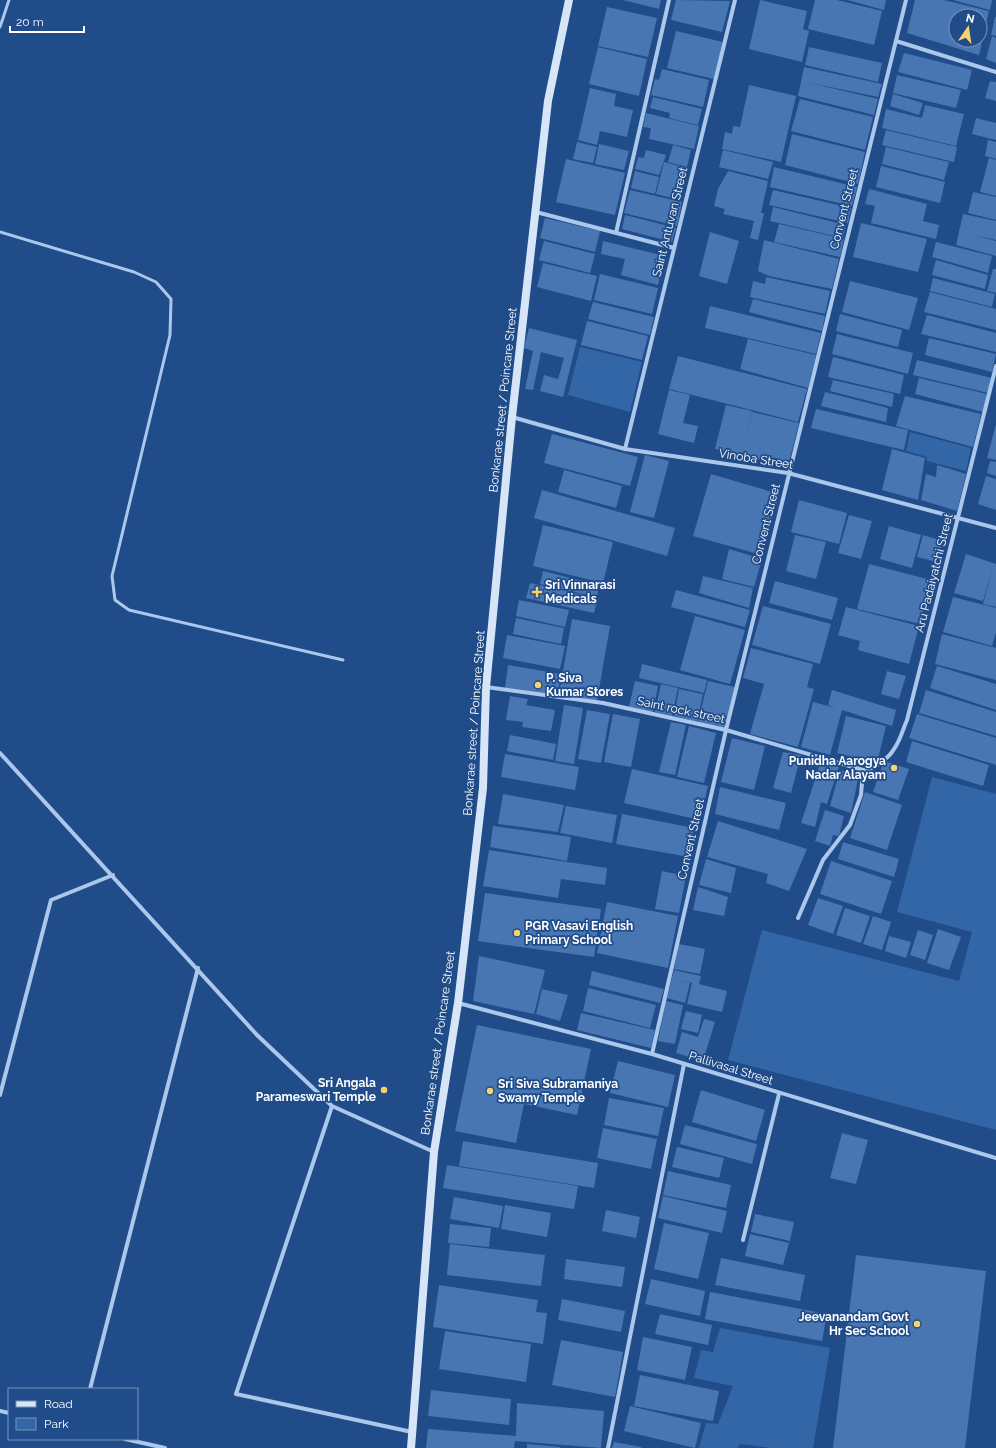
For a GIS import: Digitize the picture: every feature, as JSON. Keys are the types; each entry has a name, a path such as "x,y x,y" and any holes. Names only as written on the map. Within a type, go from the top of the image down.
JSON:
{"street":[{"name":"Bonkarae street / Poincare Street","path":"411,1448 434,1152 458,1003 483,788 486,687 512,417 548,101 569,0"},
{"path":"616,233 669,0"},
{"name":"Saint Antuvan Street","path":"625,449 735,0"},
{"name":"Convent Street","path":"652,1054 726,730 788,473 906,0"},
{"path":"896,42 996,72"},
{"path":"535,212 674,248"},
{"name":"Aru Padaiyatchi Street","path":"865,770 883,760 894,749 907,720 996,366"},
{"name":"Vinoba Street","path":"512,417 625,449 788,473 996,528"},
{"name":"Saint rock street","path":"486,687 603,703 726,730 865,770"},
{"path":"0,753 198,968 257,1035 332,1106 434,1152"},
{"path":"798,918 822,860 850,825 861,795 865,770"},
{"path":"0,1095 51,900 113,875"},
{"path":"90,1388 198,968"},
{"name":"Pallivasal Street","path":"458,1003 652,1054 779,1094 996,1158"},
{"path":"608,1448 684,1064"},
{"path":"743,1240 779,1094"},
{"path":"332,1106 236,1394 412,1432"},
{"path":"129,1440 165,1448"}],"lane":[{"path":"0,27 8,0"},
{"path":"0,232 134,272 156,282 171,299 170,335 112,576 115,600 129,610 343,660"}],"green space":[{"path":"580,347 642,362 630,412 568,395"},
{"path":"910,432 971,448 966,471 927,461 927,457 906,451"},
{"path":"932,777 996,794 996,1130 728,1060 762,930 959,981 972,932 897,912"},
{"path":"720,1328 830,1348 813,1448 772,1448 739,1444 738,1448 699,1448 706,1423 718,1424 733,1386 694,1378 701,1350 713,1352"}],"building":[{"path":"623,0 661,0 659,9"},
{"path":"676,0 730,1 722,32 671,20"},
{"path":"760,0 807,11 803,29 809,31 802,62 749,49"},
{"path":"815,0 837,0 882,11 874,45 808,29"},
{"path":"847,0 886,0 884,10"},
{"path":"915,0 944,0 977,8 948,8 948,46 907,33"},
{"path":"953,0 992,0 990,10 988,8 983,8"},
{"path":"607,7 657,18 648,57 598,46"},
{"path":"996,17 996,36 991,35"},
{"path":"676,31 723,42 714,79 667,68"},
{"path":"992,36 996,38 996,63 986,59"},
{"path":"598,47 647,59 639,96 589,84"},
{"path":"809,47 882,63 878,82 805,65"},
{"path":"956,48 981,48 979,55"},
{"path":"904,53 972,70 967,90 898,72"},
{"path":"804,67 882,84 878,97 806,82 878,99 874,115 798,96"},
{"path":"662,69 709,80 703,107 651,95 655,79 659,80"},
{"path":"897,75 961,90 956,108 893,93"},
{"path":"990,81 996,82 996,101 985,98"},
{"path":"749,85 796,96 781,162 722,149 725,132 732,134 733,126 740,127"},
{"path":"590,88 616,94 614,106 633,110 627,137 600,131 597,145 578,140"},
{"path":"893,94 923,103 919,115 890,106"},
{"path":"653,97 702,109 698,125 669,118 670,113 650,108"},
{"path":"800,99 873,117 865,150 791,131"},
{"path":"925,105 964,114 956,146 882,128 886,109 922,118"},
{"path":"646,113 699,126 694,149 649,139 651,128 643,127"},
{"path":"976,118 996,123 996,140 972,134"},
{"path":"886,130 957,147 954,162 882,145"},
{"path":"792,134 865,152 858,184 785,165"},
{"path":"988,140 996,142 996,159 985,156"},
{"path":"577,142 597,147 593,163 573,159"},
{"path":"599,144 629,151 624,170 595,164"},
{"path":"673,145 691,150 687,167 668,162"},
{"path":"886,147 949,162 944,180 882,164"},
{"path":"646,150 666,155 659,175 635,169 638,157 644,158"},
{"path":"723,150 773,162 768,179 719,167"},
{"path":"989,158 996,160 996,196 980,192"},
{"path":"566,159 625,173 615,215 556,202"},
{"path":"664,162 688,168 680,200 656,194"},
{"path":"881,166 945,182 940,203 876,187"},
{"path":"774,167 857,187 852,206 770,187"},
{"path":"635,171 659,177 655,194 631,188"},
{"path":"728,171 768,181 761,213 764,213 758,240 750,238 754,221 723,214 725,209 714,206 718,189"},
{"path":"869,189 927,204 923,221 939,225 936,239 871,223 875,206 865,204"},
{"path":"630,190 682,202 677,226 624,213"},
{"path":"773,190 851,208 848,223 769,205"},
{"path":"973,192 996,197 996,220 968,213"},
{"path":"773,207 846,225 843,238 770,221"},
{"path":"963,214 996,221 996,240 973,235 996,241 996,256 956,245"},
{"path":"625,215 676,228 672,242 622,229"},
{"path":"545,218 600,231 595,252 540,238"},
{"path":"861,223 927,239 918,272 853,257"},
{"path":"779,224 844,239 840,257 774,242"},
{"path":"710,232 739,241 727,284 699,276"},
{"path":"764,240 839,259 832,289 769,276 758,271"},
{"path":"544,241 595,254 590,273 539,260"},
{"path":"603,241 665,256 658,285 621,275 625,259 601,254"},
{"path":"936,242 992,256 988,273 932,257"},
{"path":"936,260 988,275 985,289 932,275"},
{"path":"543,263 597,276 591,301 537,287"},
{"path":"993,269 996,269 996,293 987,291"},
{"path":"600,274 658,288 652,314 594,300"},
{"path":"766,277 830,291 825,314 750,297 753,281 765,284"},
{"path":"933,278 995,294 992,307 930,291"},
{"path":"850,281 918,298 909,330 842,312"},
{"path":"930,292 996,309 996,330 924,312"},
{"path":"753,299 825,316 822,331 749,312"},
{"path":"593,302 654,317 650,335 588,319"},
{"path":"710,306 821,333 816,354 705,328"},
{"path":"840,314 902,330 898,347 836,331"},
{"path":"927,315 996,333 996,352 921,334"},
{"path":"587,321 648,336 642,360 581,345"},
{"path":"529,328 577,340 563,397 540,391 544,375 558,379 564,358 541,352 533,390 525,389 533,351 524,348"},
{"path":"837,334 913,353 908,374 832,354"},
{"path":"929,338 996,354 992,372 925,355"},
{"path":"748,339 816,355 808,388 740,369"},
{"path":"678,356 807,389 798,422 669,389"},
{"path":"833,357 904,375 900,394 828,377"},
{"path":"917,360 992,378 988,393 913,375"},
{"path":"919,378 987,394 983,412 915,394"},
{"path":"833,380 894,394 892,407 830,391"},
{"path":"669,390 690,395 683,423 698,426 694,443 658,434"},
{"path":"825,392 888,408 886,422 821,406"},
{"path":"905,396 981,414 973,447 896,426"},
{"path":"726,405 752,411 745,438 752,412 799,423 788,466 715,449"},
{"path":"816,409 908,430 904,450 811,428"},
{"path":"996,424 996,460 987,458"},
{"path":"552,434 638,457 630,486 544,463"},
{"path":"892,449 925,458 918,500 882,490"},
{"path":"645,455 669,461 654,518 630,512"},
{"path":"990,461 996,462 996,476 987,473"},
{"path":"937,465 966,474 957,511 921,500 926,474 936,477"},
{"path":"564,470 622,486 616,508 558,492"},
{"path":"711,474 779,494 762,555 693,536"},
{"path":"986,476 996,479 996,510 978,504"},
{"path":"542,490 675,528 667,556 534,518"},
{"path":"799,500 847,513 839,544 791,532"},
{"path":"849,515 872,521 861,559 838,553"},
{"path":"543,525 613,542 603,583 533,566"},
{"path":"889,526 921,535 912,568 880,559"},
{"path":"795,535 826,542 816,579 786,571"},
{"path":"923,535 943,541 937,562 917,557"},
{"path":"729,549 762,559 754,587 722,579"},
{"path":"966,554 996,564 996,607 983,604 993,566 983,601 954,593"},
{"path":"869,564 931,580 920,624 857,609"},
{"path":"543,571 599,585 597,597 540,584"},
{"path":"703,576 753,588 749,608 699,593"},
{"path":"775,581 838,598 832,620 769,603"},
{"path":"530,583 598,598 594,613 526,598"},
{"path":"676,590 750,610 745,627 671,607"},
{"path":"953,597 996,608 996,632 992,646 943,632"},
{"path":"519,600 569,610 565,627 516,616"},
{"path":"763,606 831,624 820,664 752,645"},
{"path":"846,607 919,626 909,664 858,650 860,641 838,635"},
{"path":"695,616 745,630 730,684 680,670"},
{"path":"516,618 564,628 561,644 513,634"},
{"path":"572,619 610,626 597,701 559,694"},
{"path":"942,634 996,648 996,680 935,664"},
{"path":"507,635 565,646 560,669 503,658"},
{"path":"751,648 813,664 807,687 814,689 798,747 750,734 764,684 743,678"},
{"path":"642,664 707,680 704,693 639,678"},
{"path":"508,665 561,674 557,697 505,688"},
{"path":"937,666 996,684 996,710 930,688"},
{"path":"887,671 906,676 899,699 881,694"},
{"path":"635,681 658,686 653,712 629,707"},
{"path":"708,681 735,687 725,728 698,722"},
{"path":"661,684 678,688 672,716 655,712"},
{"path":"679,689 703,694 697,722 674,716"},
{"path":"832,690 896,710 892,726 842,710 830,755 801,747 813,702 836,708 828,705"},
{"path":"926,690 996,712 996,736 919,713"},
{"path":"510,696 528,699 526,705 555,710 551,731 522,727 523,722 506,720"},
{"path":"564,705 583,708 574,764 555,761"},
{"path":"587,710 610,714 601,763 578,759"},
{"path":"613,714 640,719 631,767 604,762"},
{"path":"917,714 996,738 996,765 909,738"},
{"path":"846,716 886,726 877,763 837,753"},
{"path":"671,722 686,725 675,775 659,772"},
{"path":"689,726 716,733 704,783 677,777"},
{"path":"510,735 556,744 553,760 507,751"},
{"path":"732,738 765,746 754,790 721,782"},
{"path":"912,741 989,765 983,786 906,762"},
{"path":"783,752 801,755 791,793 773,788"},
{"path":"505,754 579,767 575,790 501,777"},
{"path":"821,761 839,766 827,804 821,802 815,827 801,823"},
{"path":"884,761 909,769 898,800 873,792"},
{"path":"632,769 708,786 700,820 624,803"},
{"path":"840,770 859,775 851,813 830,806"},
{"path":"720,787 786,803 779,830 715,814"},
{"path":"865,792 902,805 887,850 850,838"},
{"path":"503,794 564,805 558,832 498,824"},
{"path":"566,806 617,815 612,843 560,833"},
{"path":"825,810 844,816 839,836 833,835 830,846 815,841"},
{"path":"622,814 694,828 689,857 616,844"},
{"path":"718,821 807,849 789,891 766,883 768,874 707,857"},
{"path":"493,826 571,837 567,861 490,847"},
{"path":"843,842 899,859 894,877 838,859"},
{"path":"489,850 607,868 605,885 561,879 558,898 483,886"},
{"path":"706,859 736,868 731,893 699,885"},
{"path":"831,861 892,881 881,914 820,894"},
{"path":"662,871 686,876 679,913 655,909"},
{"path":"698,887 728,897 724,916 693,910"},
{"path":"485,893 601,909 594,957 478,941"},
{"path":"818,898 843,906 833,934 808,925"},
{"path":"607,902 678,916 668,968 597,953"},
{"path":"845,908 870,916 861,943 836,935"},
{"path":"873,916 891,922 882,950 863,944"},
{"path":"938,929 961,937 949,970 927,963"},
{"path":"918,930 933,935 925,960 910,955"},
{"path":"889,936 911,942 906,958 885,951"},
{"path":"679,944 705,949 700,974 674,969"},
{"path":"479,956 545,970 534,1014 473,1001"},
{"path":"674,970 701,976 699,984 727,991 722,1012 687,1004 692,983 680,980 690,983 685,1003 667,998"},
{"path":"592,971 664,989 660,1003 589,985"},
{"path":"588,988 656,1005 650,1028 583,1011"},
{"path":"542,989 568,995 560,1021 536,1014"},
{"path":"666,1001 683,1005 675,1044 658,1041"},
{"path":"686,1011 702,1015 698,1033 681,1029"},
{"path":"581,1013 655,1030 651,1048 577,1030"},
{"path":"704,1019 715,1022 703,1061 676,1053 682,1032 698,1037"},
{"path":"477,1025 591,1049 577,1115 524,1104 516,1143 455,1131"},
{"path":"618,1061 675,1075 668,1107 610,1093"},
{"path":"701,1090 765,1110 756,1141 692,1122"},
{"path":"609,1098 664,1108 658,1136 604,1125"},
{"path":"685,1125 757,1144 752,1164 680,1144"},
{"path":"603,1128 657,1139 651,1169 597,1158"},
{"path":"842,1133 868,1140 856,1184 830,1178"},
{"path":"463,1141 598,1163 594,1188 459,1166"},
{"path":"677,1147 724,1158 719,1178 672,1167"},
{"path":"447,1165 578,1186 574,1209 443,1188"},
{"path":"668,1171 731,1185 726,1208 663,1195"},
{"path":"663,1196 727,1211 722,1233 658,1218"},
{"path":"454,1197 503,1206 499,1228 450,1219"},
{"path":"505,1205 551,1213 547,1237 501,1229"},
{"path":"606,1210 640,1217 636,1238 602,1231"},
{"path":"755,1214 794,1222 790,1241 751,1232"},
{"path":"664,1223 709,1233 698,1279 654,1269"},
{"path":"450,1224 491,1228 489,1247 448,1243"},
{"path":"750,1234 789,1243 783,1265 745,1256"},
{"path":"450,1244 545,1255 541,1286 447,1275"},
{"path":"856,1255 986,1271 965,1448 833,1448"},
{"path":"721,1258 805,1275 800,1301 715,1285"},
{"path":"566,1259 625,1267 622,1287 564,1279"},
{"path":"651,1279 705,1291 700,1316 645,1304"},
{"path":"439,1285 538,1300 536,1312 547,1313 543,1344 433,1327"},
{"path":"710,1292 827,1314 822,1341 705,1319"},
{"path":"562,1299 625,1311 621,1332 558,1320"},
{"path":"660,1314 712,1325 708,1345 655,1334"},
{"path":"445,1331 531,1344 526,1382 439,1369"},
{"path":"643,1337 692,1347 685,1380 637,1370"},
{"path":"561,1340 623,1352 615,1397 552,1385"},
{"path":"640,1375 719,1391 713,1421 634,1406"},
{"path":"431,1390 511,1399 509,1425 428,1416"},
{"path":"517,1403 604,1411 601,1448 515,1441 514,1448 426,1448 428,1429 516,1436"},
{"path":"630,1406 701,1423 695,1448 624,1431"},
{"path":"614,1442 641,1447 641,1448 612,1448"},
{"path":"527,1444 560,1447 560,1448 527,1448"}],"place":[{"name":"Sri Vinnarasi Medicals","path":"537,592"},
{"name":"P. Siva Kumar Stores","path":"538,685"},
{"name":"Punidha Aarogya Nadar Alayam","path":"894,768"},
{"name":"PGR Vasavi English Primary School","path":"517,933"},
{"name":"Sri Angala Parameswari Temple","path":"384,1090"},
{"name":"Sri Siva Subramaniya Swamy Temple","path":"490,1091"},
{"name":"Jeevanandam Govt Hr Sec School","path":"917,1324"}]}
